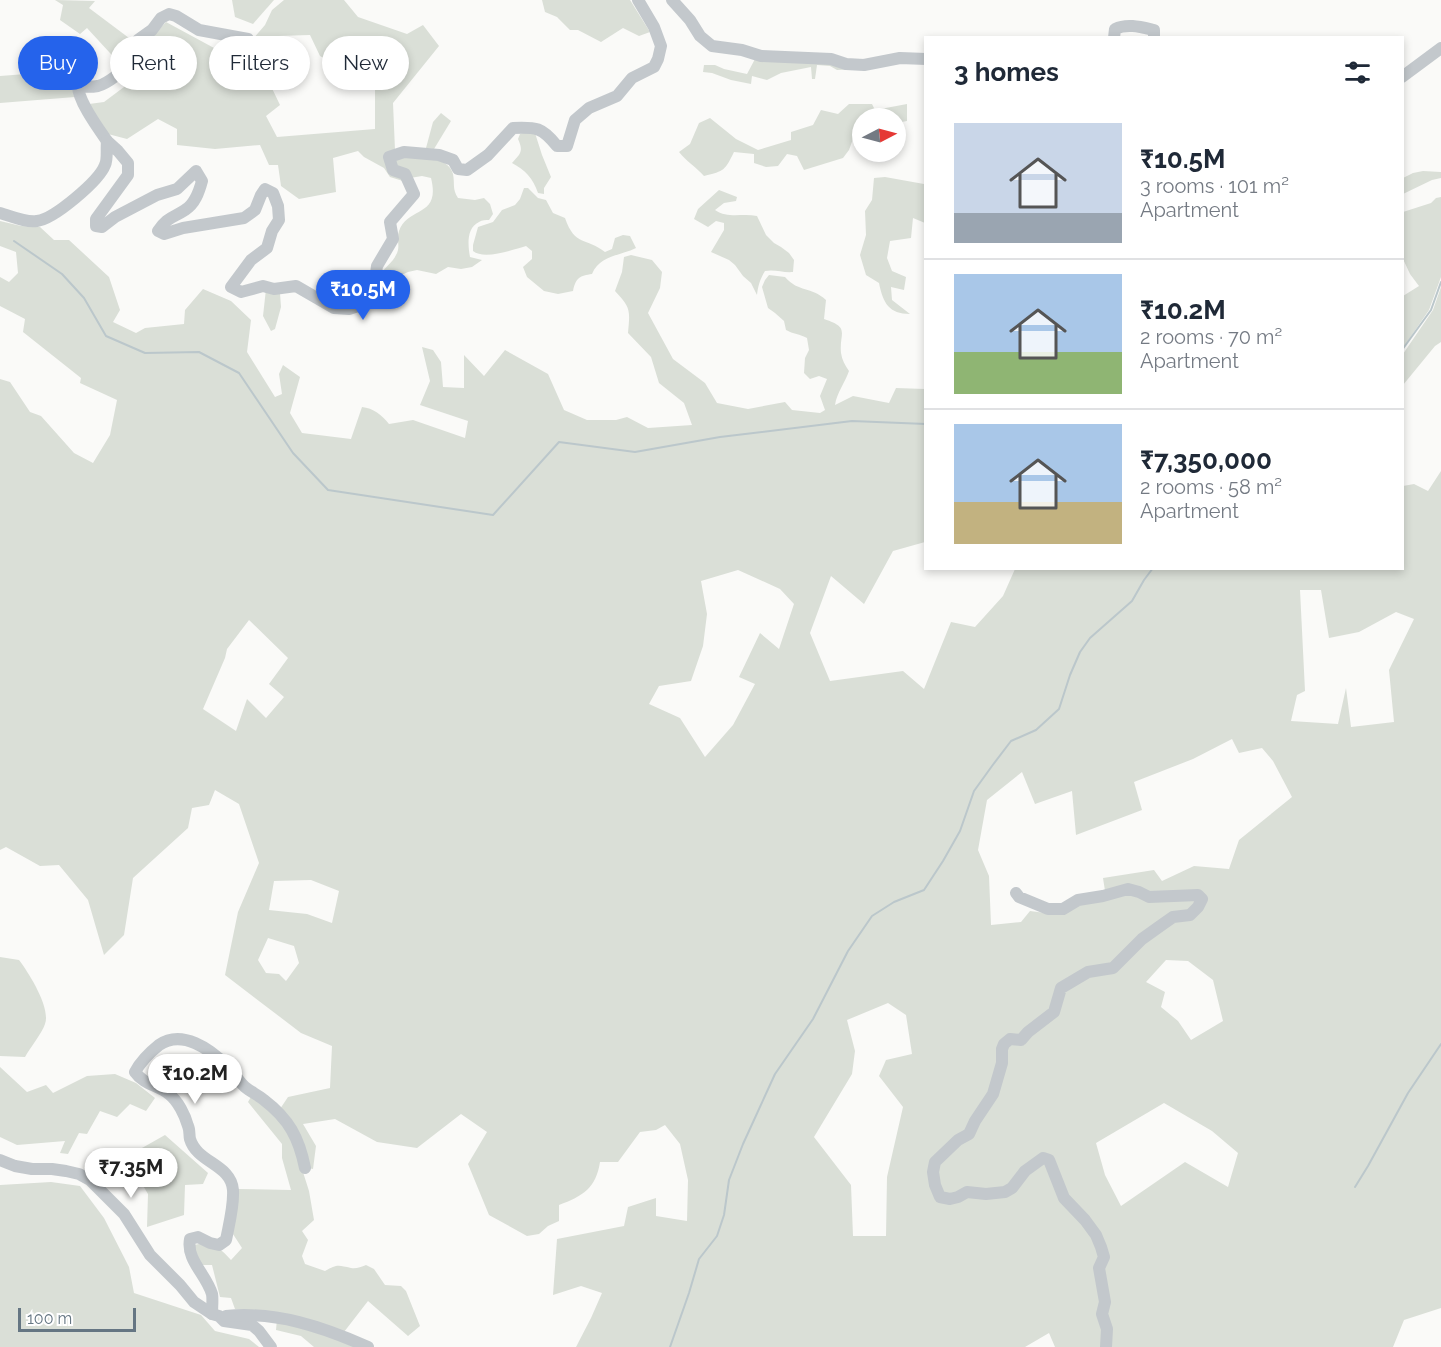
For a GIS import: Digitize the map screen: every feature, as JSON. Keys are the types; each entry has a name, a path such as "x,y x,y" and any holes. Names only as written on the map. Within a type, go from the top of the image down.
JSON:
{"street":[{"path":"231,36 198,30 169,14 161,18 152,30 128,51 130,61 122,71 104,84 78,86 78,93 83,103 107,141 128,163 128,175 96,219 96,226 102,226 157,195 177,189 196,171 202,181 199,194 188,209 164,222 158,231 164,234 183,228 244,218 255,210 265,189 273,193 278,206 279,220 272,231 267,248 251,260 231,287 241,292 263,286 274,289 296,286 334,308 349,309 361,305 373,295 377,266 393,238 390,222 414,194 405,174 393,170 389,157 404,152 439,155 453,160 458,169 467,170 488,155 513,128 532,127 543,132 557,146 567,146 575,120 590,108 617,96 632,78 654,67 658,59 661,46 654,27 638,0"},
{"path":"672,0 690,20 700,36 712,46 742,50 761,56 831,59 846,64 864,65 900,58 924,59"},
{"path":"1114,36 1115,29 1121,26 1154,30 1154,36"},
{"path":"1404,75 1441,48"},
{"path":"0,213 35,222 47,219 79,196 100,174 106,164 107,141"},
{"path":"1016,893 1019,897 1048,909 1063,909 1078,900 1128,889 1149,897 1198,895 1202,899 1190,915 1173,917 1143,939 1113,968 1088,972 1061,988 1054,1012 1021,1040 1011,1039 1004,1044 1002,1063 993,1094 969,1134 958,1140 935,1162 933,1172 935,1185 940,1197 950,1199 967,1192 986,1194 1005,1192 1012,1188 1025,1171 1043,1158 1049,1160 1064,1198 1085,1220 1096,1235 1101,1247 1104,1257 1099,1268 1105,1302 1102,1314 1107,1329 1106,1347"},
{"path":"215,1315 212,1294 188,1247 190,1239 198,1237 210,1244 219,1245 226,1240 233,1189 224,1171 198,1153 190,1140 189,1127 175,1101 169,1094 139,1078 135,1072 139,1064 164,1042 177,1038 193,1041 205,1048 226,1065 245,1087 279,1112 297,1138 305,1168"},
{"path":"0,1160 32,1169 66,1171 90,1180 124,1214 150,1255 194,1302 224,1321 252,1325 271,1347"},
{"path":"215,1315 253,1314 285,1318 342,1336 368,1347"}],"shaded area":[{"path":"55,0 95,1 89,8 126,36 110,36 110,53 98,40 98,36 94,36 87,28 80,34 60,20 63,5"},
{"path":"232,0 274,0 253,24 235,17"},
{"path":"284,0 344,0 358,17 407,34 423,25 439,46 409,83 409,36 322,36 322,57 310,35 256,36 265,25 272,10"},
{"path":"542,0 630,0 650,32 639,36 623,28 601,42 578,30 570,30 557,17 545,12"},
{"path":"166,22 192,36 152,36"},
{"path":"197,39 209,45 209,90 273,90 280,105 266,116 277,137 375,129 375,90 403,90 393,103 395,150 386,156 406,182 390,177 384,168 358,151 333,158 336,192 299,199 281,186 278,165 269,165 260,145 215,149 177,145 177,129 158,119 127,139 108,134 89,104 104,102 120,90 197,90"},
{"path":"755,59 828,61 862,69 837,70 830,66 817,65 815,79 812,79 811,67 781,73 767,80 752,76 751,84 703,72 704,65 715,65 747,74"},
{"path":"18,75 18,90 75,90 75,97 0,103 0,76"},
{"path":"849,104 872,104 874,108 852,108 852,142 843,158 804,170 797,156 787,154 778,166 766,167 754,163 754,154 734,152 724,169 704,176 679,152 690,144 699,123 710,118 736,139 758,150 791,140 791,132 813,125 821,110 838,114"},
{"path":"907,104 907,121 906,108 886,108"},
{"path":"441,113 451,121 434,149 426,148 433,122"},
{"path":"528,131 535,133 551,177 544,188 544,194 538,193 528,175 512,163 520,152 518,139 520,134"},
{"path":"405,154 433,158 446,164 453,174 454,189 458,198 475,200 484,198 490,204 493,214 489,220 475,225 470,233 470,257 482,260 472,267 461,269 448,267 436,274 417,270 389,281 381,274 397,252 398,234 403,223 428,206 433,191 431,178 422,176 410,178 395,168 394,158"},
{"path":"1441,172 1441,178 1404,194 1404,178 1413,173"},
{"path":"885,177 924,184 924,223 913,218 911,238 890,241 887,258 892,271 906,277 904,290 891,287 892,300 910,314 897,312 888,306 879,283 866,275 860,255 866,235 865,211 872,200 874,178"},
{"path":"524,188 528,188 538,198 546,200 553,213 565,218 577,238 605,252 612,249 615,238 623,235 630,236 636,248 600,263 592,274 577,280 573,291 558,294 544,291 527,277 523,267 532,259 532,251 526,246 484,255 473,251 478,227 493,222 502,210 515,205"},
{"path":"719,190 737,197 736,201 724,203 715,210 730,215 757,216 766,235 789,253 794,260 793,272 765,271 757,295 751,283 735,265 711,252 724,230 724,223 716,221 708,227 694,219 698,209"},
{"path":"1441,197 1441,277 1429,310 1404,347 1404,295 1419,286 1404,261 1404,212 1431,203"},
{"path":"0,221 21,226 40,227 54,240 69,240 109,277 120,310 113,322 136,333 145,328 184,324 185,310 203,289 231,301 251,320 247,352 275,397 282,394 279,374 283,365 300,377 290,413 302,433 351,439 362,407 377,412 389,424 413,420 465,438 468,421 420,405 430,381 422,347 433,350 441,362 443,387 464,388 464,355 484,376 505,350 548,374 564,410 587,420 616,420 627,417 648,428 692,425 684,403 659,383 651,357 628,333 628,310 615,291 622,272 624,257 631,255 652,260 662,272 660,288 648,313 673,359 705,383 717,403 748,409 785,402 792,410 820,413 825,410 820,396 827,379 819,376 810,379 804,373 805,358 809,350 807,338 786,330 784,321 768,308 762,287 769,275 785,277 795,285 826,300 824,319 841,328 841,356 849,371 835,405 853,396 889,403 896,388 924,389 924,542 893,551 864,604 831,576 810,633 830,681 903,671 924,689 951,622 975,627 1003,596 1015,570 1404,570 1404,486 1414,484 1428,491 1441,471 1441,1308 1404,1320 1393,1347 1109,1347 1110,1328 1104,1312 1109,1301 1102,1268 1108,1258 1104,1245 1088,1217 1068,1196 1050,1155 1041,1155 1020,1171 1007,1188 964,1190 956,1195 944,1195 940,1186 938,1172 942,1161 972,1135 983,1112 997,1094 1003,1072 1004,1049 1011,1043 1024,1045 1032,1033 1057,1014 1064,990 1089,975 1114,970 1136,948 1175,918 1193,916 1205,898 1199,891 1150,892 1127,887 1105,891 1103,878 1154,870 1162,881 1194,866 1229,869 1239,840 1292,797 1273,761 1262,748 1239,753 1232,739 1193,759 1134,782 1142,810 1076,835 1072,791 1035,804 1022,772 987,800 978,850 989,876 991,925 1021,922 1030,911 1061,915 1075,905 1128,892 1149,900 1197,897 1200,899 1189,913 1171,915 1140,938 1111,967 1086,970 1058,987 1052,1011 1019,1038 1010,1036 1001,1044 990,1094 981,1105 966,1133 933,1163 930,1175 939,1200 950,1202 968,1194 988,1196 1008,1194 1028,1172 1042,1161 1047,1162 1062,1201 1084,1222 1100,1249 1102,1258 1096,1270 1103,1303 1099,1316 1105,1330 1104,1347 1055,1347 1049,1333 1025,1347 576,1347 602,1293 581,1286 553,1295 557,1239 624,1226 628,1207 656,1198 656,1216 687,1221 688,1180 680,1144 665,1125 656,1130 640,1132 618,1162 600,1162 592,1185 575,1198 559,1205 559,1221 548,1226 539,1234 527,1236 489,1215 468,1164 487,1132 461,1114 417,1148 377,1142 335,1119 303,1124 316,1146 313,1169 308,1168 298,1137 280,1109 288,1097 330,1088 332,1046 301,1033 225,975 238,912 259,863 239,804 215,790 209,805 192,808 188,828 133,878 124,935 104,955 88,900 59,865 40,866 6,847 0,850 0,379 10,382 30,412 41,416 74,453 93,463 110,435 117,400 80,383 81,378 23,332 25,319 0,306 0,277 9,282 18,273 16,252 0,246","holes":["738,570 780,589 794,604 779,649 760,633 739,677 755,684 733,725 705,757 680,718 649,704 659,686 691,681 703,646 707,614 701,581","1300,590 1321,590 1329,638 1359,632 1396,612 1414,619 1389,670 1394,722 1351,727 1346,688 1338,724 1291,721 1297,695 1305,691","249,620 288,658 269,684 284,697 266,718 247,699 236,731 203,709 227,649","311,880 339,891 332,923 307,914 269,910 274,881","268,938 294,946 299,963 286,981 279,974 266,973 258,960","1166,960 1188,961 1213,980 1223,1021 1191,1040 1178,1021 1161,1007 1165,992 1146,982","888,1003 906,1015 912,1054 886,1060 879,1076 903,1107 887,1177 886,1236 853,1236 851,1185 814,1137 852,1074 855,1051 847,1020","1164,1103 1212,1131 1238,1153 1228,1187 1185,1162 1121,1206 1105,1175 1096,1143"]},
{"path":"1441,287 1441,342 1435,346 1404,384 1404,353 1433,310"},
{"path":"266,289 280,293 281,307 275,329 271,331 263,316"},
{"path":"0,957 19,960 33,982 45,1009 45,1024 25,1057 0,1056"},
{"path":"0,1067 27,1092 46,1085 53,1093 87,1076 115,1074 136,1083 155,1098 146,1111 130,1104 117,1117 100,1111 87,1134 79,1133 68,1154 60,1153 65,1141 17,1145 0,1137"},
{"path":"252,1095 290,1131 309,1191 314,1220 302,1231 308,1240 302,1256 305,1264 325,1271 338,1266 355,1268 366,1265 374,1269 385,1285 401,1286 406,1291 420,1326 408,1336 368,1301 344,1332 286,1314 235,1309 231,1298 220,1297 212,1265 200,1265 194,1245 215,1246 231,1260 242,1248 231,1231 237,1189 291,1190 282,1158 282,1144 248,1102"},
{"path":"165,1135 208,1173 203,1184 185,1185 184,1215 147,1227 148,1194 126,1157"},
{"path":"51,1182 80,1186 104,1218 129,1267 134,1293 201,1315 215,1331 249,1339 259,1347 0,1347 0,1185"},
{"path":"277,1319 363,1347 314,1347 301,1336 276,1330"}],"waterway":[{"path":"14,241 62,274 84,298 106,336 145,353 199,352 239,373 293,453 328,490 493,515 559,442 635,452 720,437 852,421 924,424"},
{"path":"1404,347 1431,310 1441,282"},
{"path":"670,1347 699,1259 717,1236 724,1215 729,1180 743,1144 775,1074 813,1019 848,951 872,916 894,902 924,890 960,831 974,791 1011,741 1036,730 1059,709 1080,652 1090,638 1132,601 1152,570"},
{"path":"1355,1187 1408,1093 1441,1044"}]}
